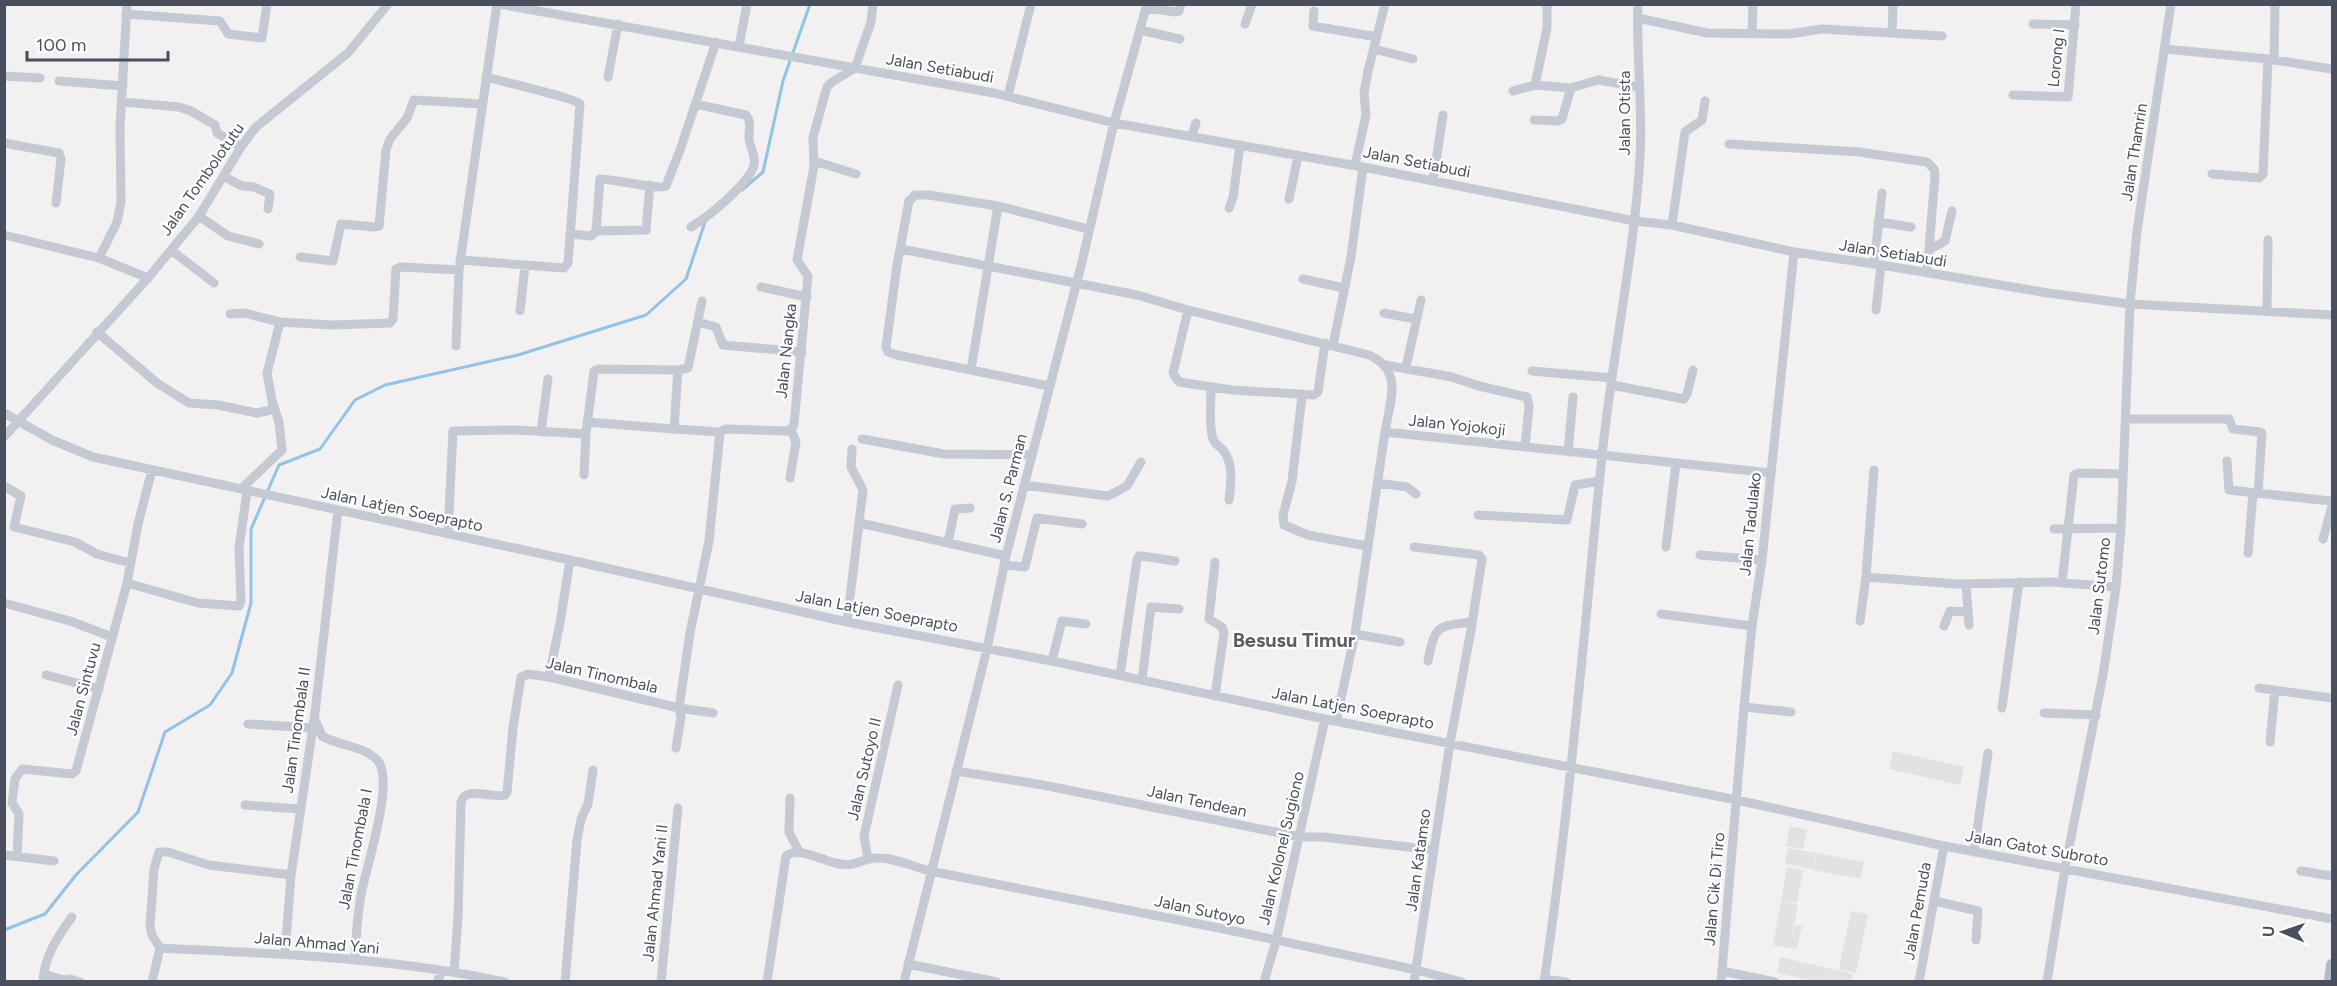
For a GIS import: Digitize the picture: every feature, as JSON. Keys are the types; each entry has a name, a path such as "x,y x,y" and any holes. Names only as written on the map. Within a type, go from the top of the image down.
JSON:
{"main road":[{"path":"2330,981 2332,965"}],"street":[{"path":"99,258 120,215 126,9 220,21 228,34 262,38 267,4"},
{"name":"Jalan Tombolotutu","path":"4,437 148,278 199,216 241,147 263,120 348,53 388,4"},
{"path":"456,346 460,265 498,4"},
{"name":"Jalan Setiabudi","path":"498,4 548,9 814,62 1008,96 1114,123 1359,166 1635,221 1672,225 1794,252 2130,304 2332,315"},
{"path":"739,46 747,4"},
{"path":"855,68 871,22 873,4"},
{"path":"1008,96 1031,4"},
{"path":"1147,6 1176,12 1179,11 1181,4"},
{"path":"1245,24 1252,4"},
{"path":"1188,310 1173,373 1179,382 1212,388 1302,396 1314,395 1318,392 1351,257 1366,115 1365,88 1385,4"},
{"path":"1535,85 1547,28 1547,4"},
{"name":"Jalan Otista","path":"1544,980 1572,766 1580,661 1602,456 1635,221 1640,154 1638,4"},
{"path":"1752,34 1753,4"},
{"path":"1892,33 1893,4"},
{"name":"Lorong I","path":"2013,94 2068,97 2076,4"},
{"name":"Jalan Thamrin","path":"2130,304 2142,194 2171,4"},
{"path":"2212,174 2259,178 2263,174 2275,4"},
{"name":"Jalan S. Parman","path":"904,981 987,649 1016,515 1114,123 1147,6"},
{"path":"1314,11 1313,26 1377,37"},
{"path":"1638,18 1707,33 1799,33 1822,28 1942,36"},
{"path":"608,77 618,24"},
{"path":"2033,24 2075,26"},
{"path":"1140,30 1180,39"},
{"path":"570,234 591,236 596,231 600,179 663,188 668,184 716,42"},
{"path":"1374,49 1413,59"},
{"path":"2165,49 2271,59 2332,69"},
{"name":"Jalan Nangka","path":"790,478 796,442 791,430 794,424 807,297 807,274 797,260 814,161 813,136 827,87 855,68"},
{"path":"4,76 40,78"},
{"path":"230,314 244,312 280,322 332,325 390,323 393,320 396,269 460,265 566,267 580,102 486,77"},
{"path":"1513,91 1535,85 1571,88 1598,80 1639,87"},
{"path":"58,81 123,86"},
{"path":"1534,120 1557,121 1562,119 1571,88"},
{"path":"300,257 333,261 341,224 379,226 386,150 390,139 407,118 414,100 482,104"},
{"path":"1672,225 1684,132 1702,120 1705,101"},
{"path":"122,102 179,107 191,111 215,125 217,133 241,147"},
{"path":"691,227 722,205 750,173 754,162 749,138 750,124 746,115 695,104"},
{"path":"1434,181 1443,115"},
{"path":"1192,135 1196,123"},
{"path":"4,143 59,153 61,159 56,203"},
{"path":"1729,144 1859,152 1926,162 1934,170 1935,176 1927,273"},
{"path":"1229,208 1233,198 1240,145"},
{"path":"1290,199 1298,156"},
{"path":"814,161 856,174"},
{"path":"223,176 242,186 254,187 270,194 268,209"},
{"path":"596,231 646,230 650,186"},
{"path":"1876,310 1878,222 1882,194"},
{"path":"1049,386 888,352 886,347 909,201 915,195 929,195 998,206 1088,229"},
{"path":"971,370 998,206"},
{"path":"1930,249 1945,241 1952,211"},
{"path":"199,216 228,236 259,244"},
{"path":"1878,222 1911,227"},
{"path":"4,235 99,258 148,278"},
{"path":"2267,311 2268,240"},
{"path":"901,249 1137,295 1368,355 1385,365 1452,377 1527,397 1529,406 1525,447"},
{"path":"171,250 214,283"},
{"name":"Jalan Tadulako","path":"1737,800 1752,626 1762,560 1794,252"},
{"path":"520,311 525,266"},
{"path":"1303,279 1344,288"},
{"path":"761,287 807,297"},
{"path":"1406,367 1421,300"},
{"path":"584,475 587,422 594,371 596,369 678,370 688,366 702,301"},
{"name":"Jalan Sutomo","path":"2047,981 2065,868 2096,716 2116,587 2121,528 2130,304"},
{"path":"1384,313 1415,319"},
{"path":"127,583 200,603 239,606 241,601 240,541 246,490 282,450 279,422 267,373 280,322"},
{"path":"698,322 716,327 723,345 802,352"},
{"path":"97,332 157,383 189,403 218,405 257,413 268,412 273,408 273,404"},
{"name":"Jalan Yojokoji","path":"1385,365 1391,374 1391,387 1385,432 1771,473"},
{"path":"674,429 678,370"},
{"path":"1532,371 1612,382 1684,399 1693,370"},
{"path":"541,432 548,379"},
{"path":"1212,388 1211,434 1223,451 1229,466 1232,481 1229,500"},
{"path":"1302,396 1292,481 1283,515 1284,525 1308,535 1367,546"},
{"path":"1568,452 1573,397"},
{"name":"Jalan Latjen Soeprapto","path":"4,413 39,434 75,451 153,470 848,622 1052,661 1325,719 1737,800"},
{"path":"2126,419 2229,419 2233,429 2260,432 2262,435 2248,553"},
{"path":"587,422 720,432 726,429 791,430"},
{"path":"448,534 452,431 586,434"},
{"path":"698,588 709,541 720,432"},
{"path":"1336,721 1355,634 1385,432"},
{"path":"862,439 944,454 1032,455"},
{"path":"848,622 863,490 850,467 852,449"},
{"path":"2227,461 2228,489 2331,501 2332,506 2323,539"},
{"path":"1024,485 1108,496 1127,486 1141,462"},
{"path":"1666,547 1676,463"},
{"name":"Jalan Sintuvu","path":"17,856 19,814 12,803 15,777 24,769 75,773 127,583 153,470"},
{"path":"1860,621 1866,577 1874,470"},
{"path":"2062,583 2074,474 2123,474"},
{"path":"1478,515 1567,520 1573,488 1578,484 1600,481"},
{"path":"1377,483 1407,487 1416,494"},
{"path":"4,486 21,496 14,527 75,542 97,554 130,563"},
{"path":"948,543 955,509 970,508"},
{"name":"Jalan Tinombala II","path":"285,953 291,875 315,713 338,510"},
{"path":"1016,515 1082,524"},
{"path":"860,523 948,543 1025,567 1037,518"},
{"path":"2054,529 2121,528"},
{"name":"Jalan Katamso","path":"1414,547 1482,556 1450,743 1414,981"},
{"path":"1700,555 1762,560"},
{"path":"1120,675 1137,560 1139,556 1175,561"},
{"path":"549,677 570,560"},
{"path":"1215,562 1209,619 1221,627 1224,633 1215,696"},
{"path":"1866,577 1966,584 2019,582 2116,587"},
{"path":"2002,708 2019,582"},
{"path":"1966,584 1969,625"},
{"name":"Jalan Tinombala","path":"454,972 462,798 468,793 499,797 506,794 520,678 525,675 549,677 679,708 698,588"},
{"path":"4,603 70,621 112,637"},
{"path":"1142,680 1151,607 1179,609"},
{"path":"1944,626 1950,611 1967,612"},
{"path":"1661,614 1752,626"},
{"path":"1052,661 1062,621 1086,624"},
{"path":"1428,661 1438,629 1449,624 1472,622"},
{"path":"1355,634 1400,642"},
{"path":"46,675 99,689"},
{"name":"Jalan Sutoyo II","path":"868,859 864,836 898,685"},
{"path":"2259,688 2332,698"},
{"path":"2270,742 2275,690"},
{"path":"1744,707 1791,712"},
{"path":"676,748 681,717 679,708 713,713"},
{"path":"2044,712 2096,716"},
{"name":"Jalan Tinombala I","path":"315,713 317,728 322,736 370,754 378,761 384,772 380,812 356,923 355,959"},
{"name":"Jalan Kolonel Sugiono","path":"1264,981 1276,941 1325,719"},
{"path":"248,724 313,728"},
{"path":"1974,852 1989,753"},
{"path":"565,981 577,840 581,819 588,804 593,770"},
{"name":"Jalan Tendean","path":"956,771 1043,785 1300,837 1323,837 1434,850"},
{"path":"766,981 786,856 791,852 800,852 789,832 790,798"},
{"name":"Jalan Gatot Subroto","path":"1737,800 1944,846 2332,919"},
{"name":"Jalan Cik Di Tiro","path":"1721,976 1737,800"},
{"path":"245,805 300,809"},
{"name":"Jalan Ahmad Yani II","path":"661,981 678,808"},
{"name":"Jalan Pemuda","path":"1919,981 1944,846"},
{"path":"152,981 160,948 152,935 150,926 154,869 159,852 168,852 208,865 291,875"},
{"name":"Jalan Sutoyo","path":"800,852 845,865 857,864 868,859 886,859 930,872 1276,941 1462,981"},
{"path":"4,855 54,861"},
{"path":"2301,871 2332,876"},
{"path":"1935,901 1978,911 1977,940"},
{"path":"72,917 55,942 43,978 80,981"},
{"name":"Jalan Ahmad Yani","path":"160,948 285,953 355,959 504,981"},
{"path":"908,964 997,981"},
{"path":"436,981 442,971"},
{"path":"1721,976 1775,981"},
{"path":"1544,980 1566,981"}],"shaded area":[{"path":"1893,751 1964,767 1960,785 1889,769"},
{"path":"1790,826 1807,830 1803,849 1786,846"},
{"path":"1788,848 1816,853 1813,869 1785,864"},
{"path":"1817,853 1864,862 1860,879 1813,870"},
{"path":"1787,867 1803,870 1797,903 1783,901 1798,905 1790,944 1795,925 1802,926 1797,949 1773,945"},
{"path":"1851,911 1868,914 1856,973 1839,969"},
{"path":"1780,957 1853,974 1852,981 1813,981 1777,973"}],"waterway":[{"path":"742,190 763,172 783,81 810,4"},
{"path":"4,930 45,914 76,875 138,812 165,732 210,705 232,673 251,603 251,529 279,465 320,449 355,400 385,385 518,355 646,315 686,279 705,222"}],"district":[{"name":"Besusu Timur","path":"1294,640"}]}
